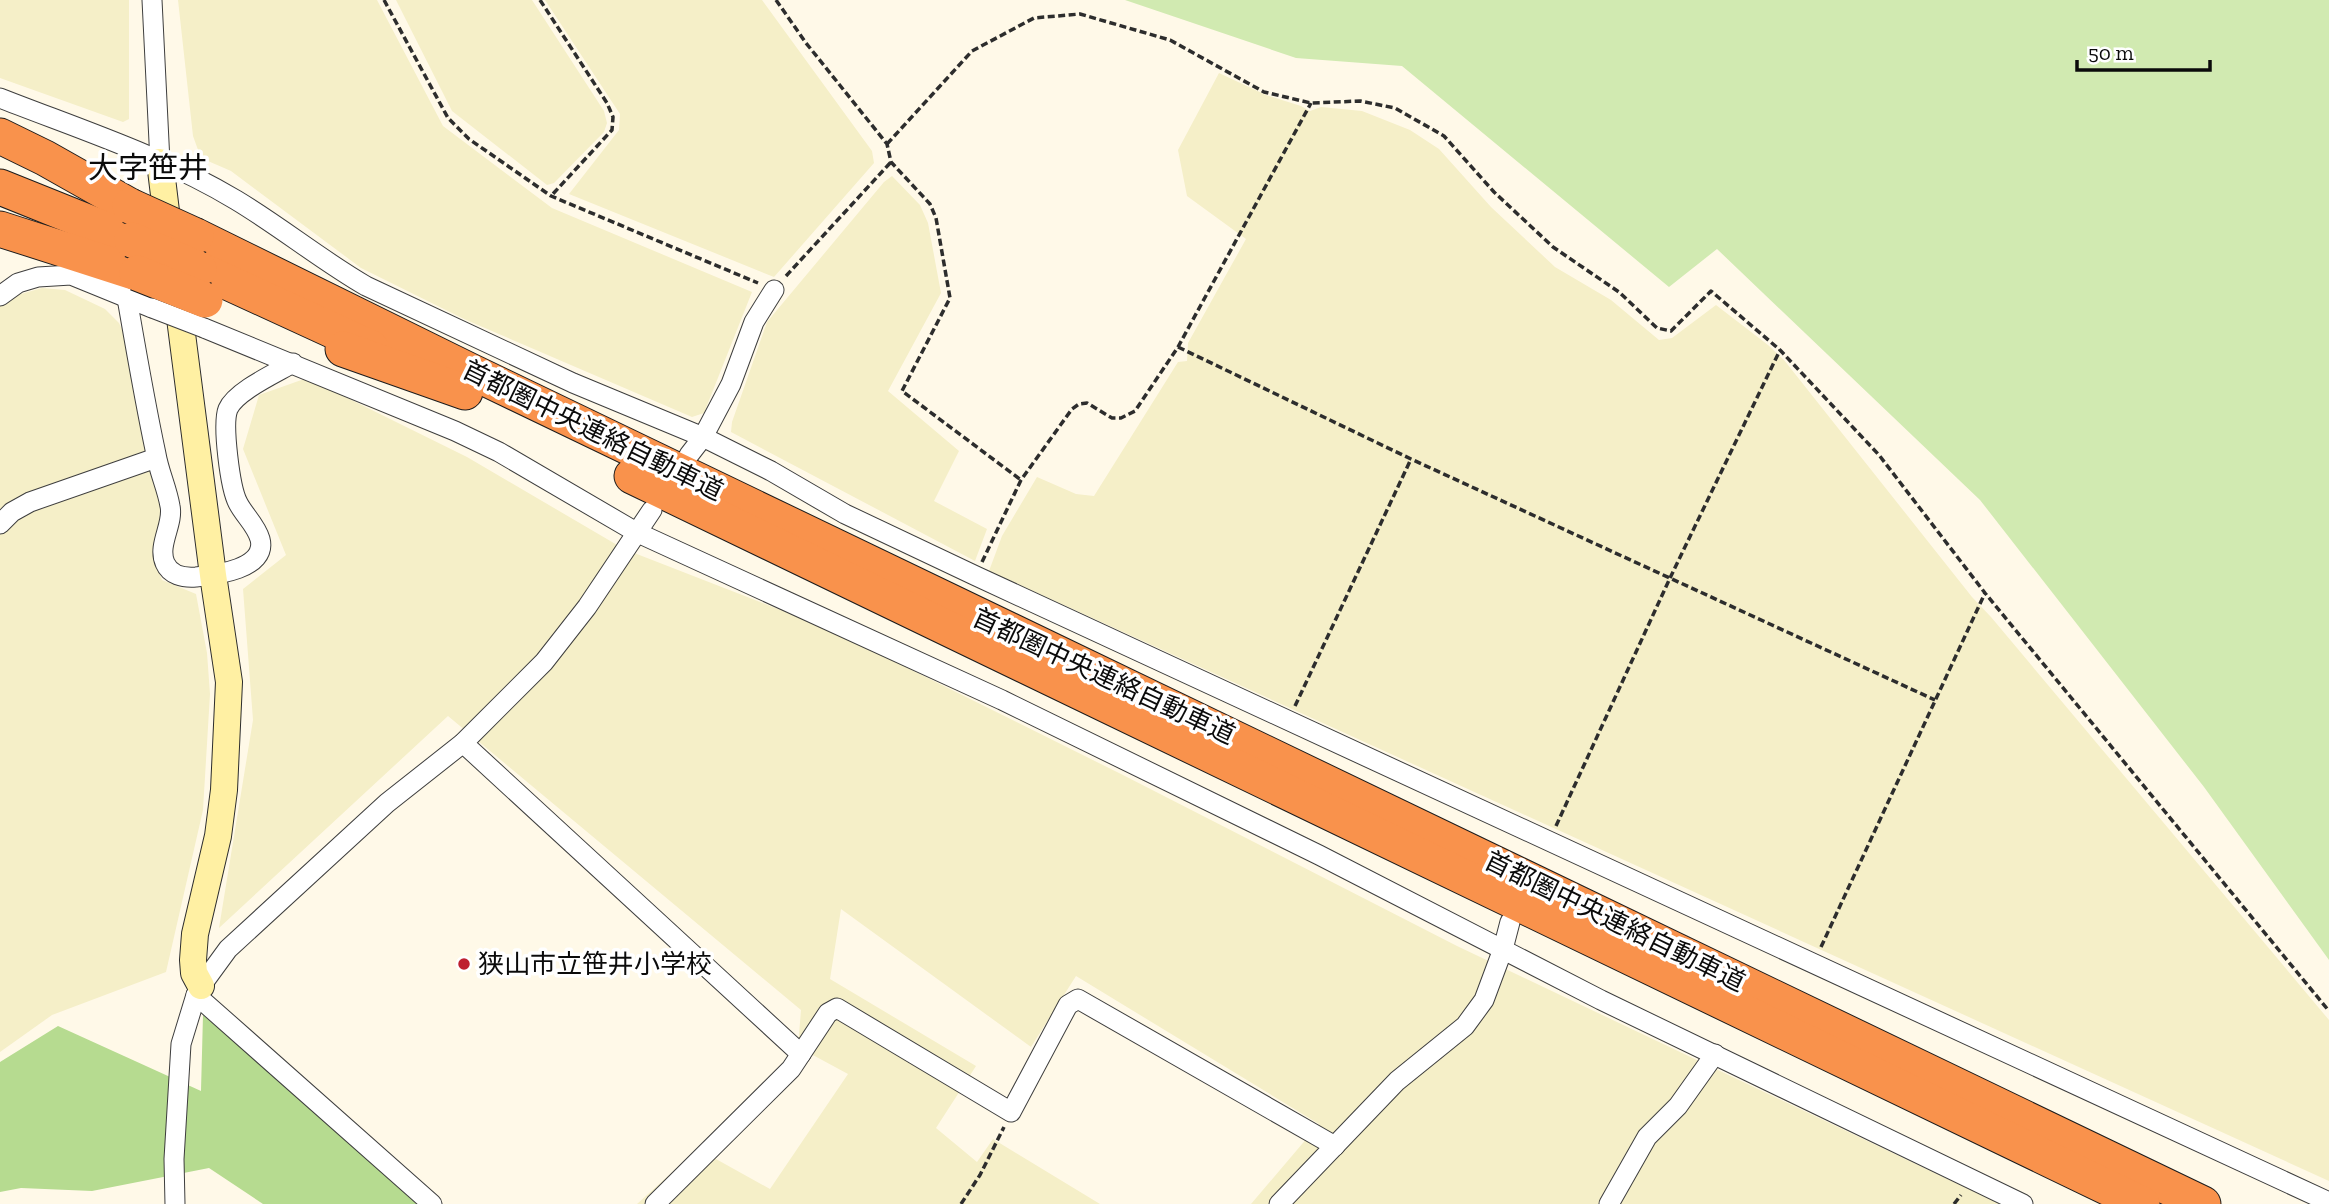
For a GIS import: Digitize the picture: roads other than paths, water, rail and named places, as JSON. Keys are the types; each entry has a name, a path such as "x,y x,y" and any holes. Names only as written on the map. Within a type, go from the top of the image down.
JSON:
{"highway":[{"path":"0,136 130,206"},
{"name":"首都圏中央連絡自動車道","path":"0,160 130,206 201,283 465,392 924,618 2142,1204"},
{"name":"首都圏中央連絡自動車道","path":"0,187 132,270 201,283 478,375 2203,1204"},
{"path":"0,229 132,270"}],"street":[{"path":"152,0 160,162 229,682 224,790 218,836 195,934 194,973 198,990 432,1204"},
{"path":"0,98 160,162 236,200 366,286 573,383 703,437 771,471 845,514 2329,1202"},
{"path":"132,270 156,458 171,507 171,522 163,550 164,562 172,572 186,578 213,575 253,562 260,552 261,541 237,502 233,488 226,424 228,408 240,395 293,363"},
{"path":"0,296 18,284 38,277 132,270"},
{"path":"132,270 152,308 201,283 293,363 456,431 636,533 1002,700 1319,855 1601,1000 2023,1204"},
{"path":"689,455 703,437 730,384 754,322 774,290"},
{"path":"0,524 12,512 30,502 156,458"},
{"path":"175,1204 174,1159 181,1044 198,990 228,949 387,803 463,743 544,662 587,607 652,510"},
{"path":"463,743 801,1054"},
{"path":"1279,1204 1397,1081 1465,1026 1484,1000 1510,922"},
{"path":"655,1204 792,1069 828,1013 837,1008 1011,1112 1068,1005 1078,999 1335,1146"},
{"path":"1609,1204 1647,1137 1678,1106 1715,1054"}],"place":[{"name":"狭山市立笹井小学校","path":"464,964"}],"district":[{"name":"大字笹井","path":"148,168"}]}
